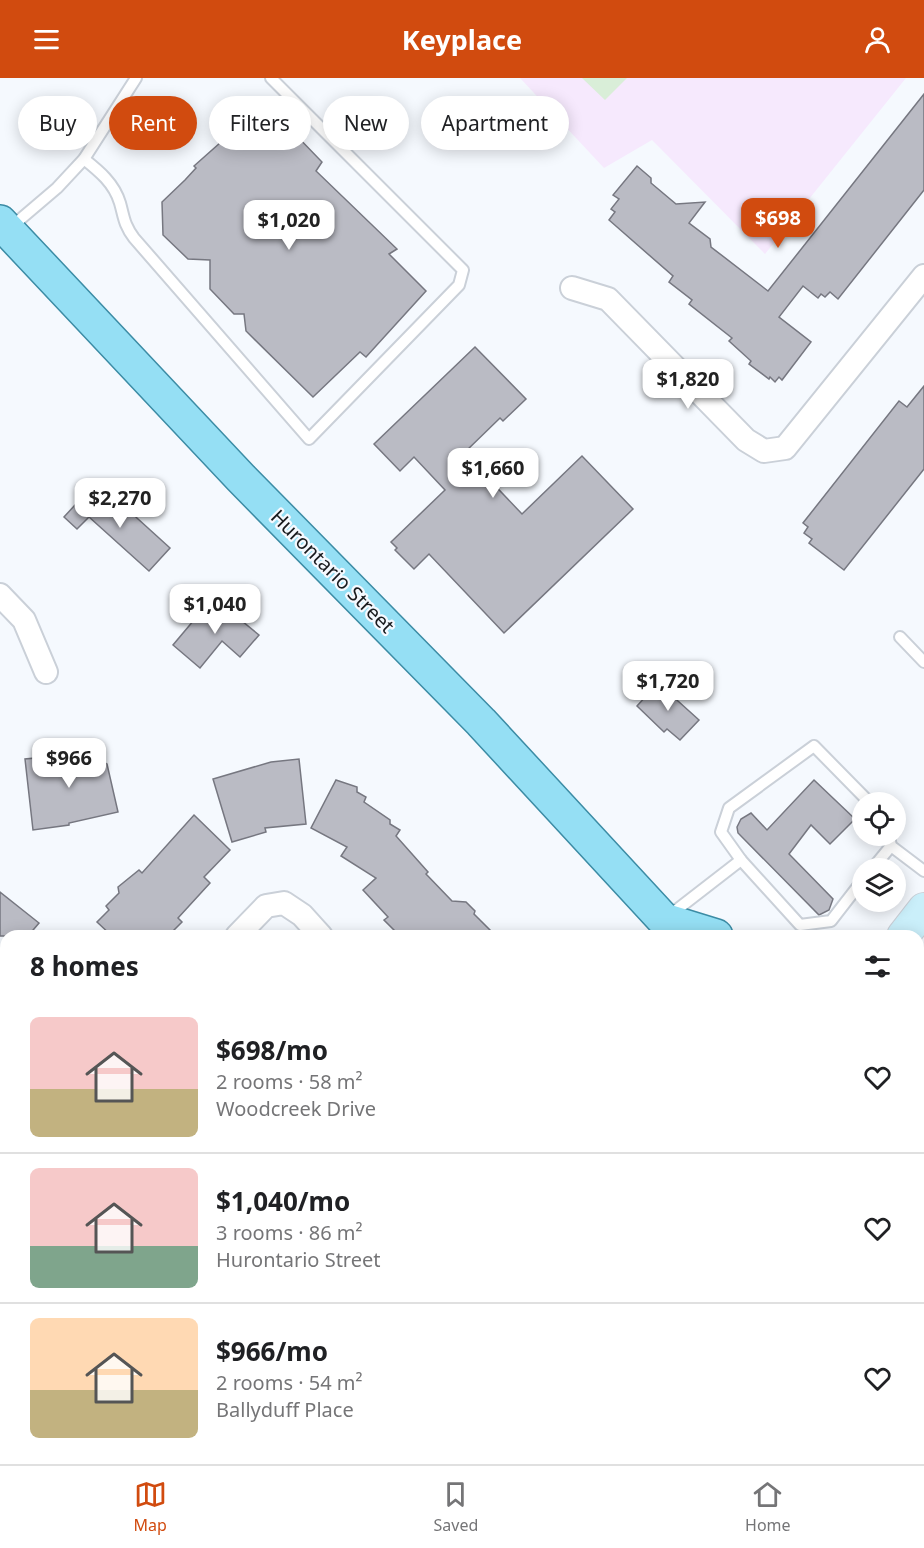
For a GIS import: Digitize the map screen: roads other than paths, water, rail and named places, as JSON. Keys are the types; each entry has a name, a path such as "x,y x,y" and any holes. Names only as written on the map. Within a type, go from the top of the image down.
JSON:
{"main road":[{"name":"Hurontario Street","path":"4,226 241,478 481,722 666,928"},
{"path":"908,930 924,909"}],"street":[{"path":"572,288 608,299 746,440 764,451 785,448 924,276"},
{"path":"0,595 24,620 46,672"},
{"path":"243,930 266,906 284,903 302,915 316,930"}],"lane":[{"path":"4,226 57,188 84,159 136,78"},
{"path":"84,159 114,187 124,225 134,238 309,439 459,285 463,270 271,78"},
{"path":"900,637 924,662"},
{"path":"852,894 831,921 800,925 741,860 721,832 729,808 814,746 859,792"},
{"path":"896,846 924,871"},
{"path":"666,928 741,860"}]}
